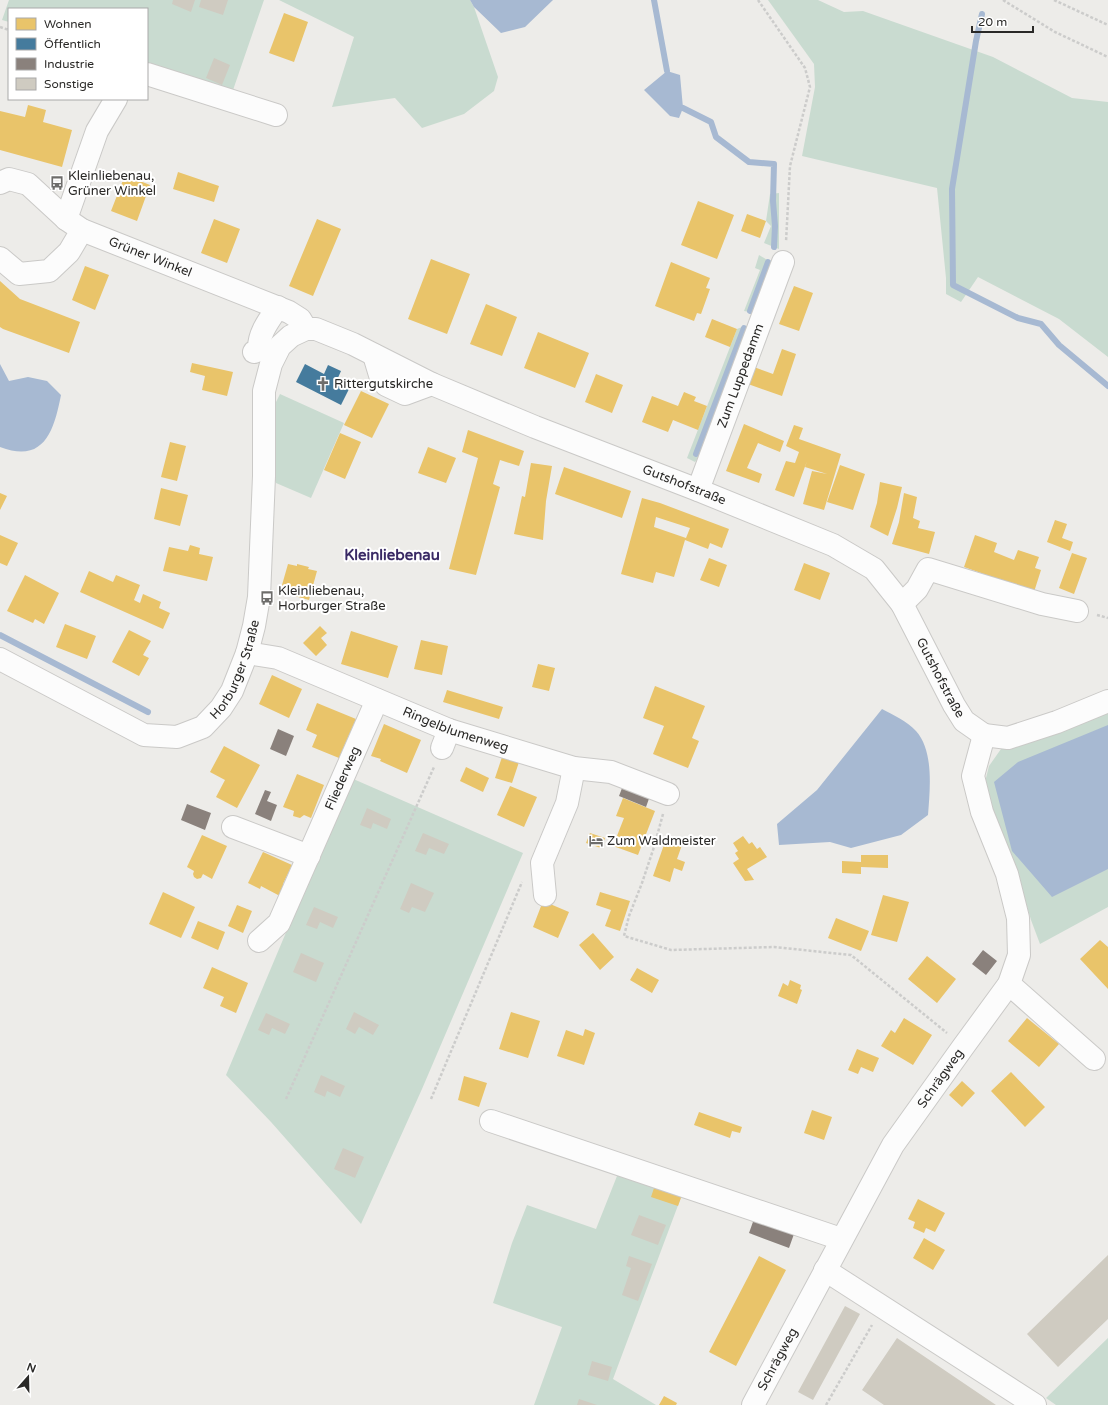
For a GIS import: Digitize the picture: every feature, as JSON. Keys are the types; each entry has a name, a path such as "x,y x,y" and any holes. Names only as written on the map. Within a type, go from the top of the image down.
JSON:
{"street":[{"path":"148,74 276,115"},
{"path":"0,258 19,274 49,271 69,252 74,224 97,131 115,100"},
{"name":"Grüner Winkel","path":"3,178 28,184 74,224 278,307 300,319 306,329"},
{"name":"Zum Luppedamm","path":"698,490 783,262"},
{"path":"254,352 259,350 258,346 264,328 278,307"},
{"name":"Gutshofstraße","path":"306,329 324,331 432,384 535,427 698,490 833,545 874,569 902,604 954,705 964,721 984,735"},
{"name":"Horburger Straße","path":"0,658 144,735 177,736 203,727 221,708 232,691 247,653 259,597 264,476 264,391 271,364 280,346 291,336 306,329"},
{"path":"902,604 917,589 928,569 1042,604 1077,611"},
{"name":"Ringelblumenweg","path":"247,653 278,658 377,700 446,739 574,768 610,772 668,794"},
{"name":"Fliederweg","path":"259,941 279,923 377,700"},
{"path":"984,735 1008,738 1058,722 1108,701"},
{"name":"Schrägweg","path":"753,1405 893,1145 1009,984 1019,955 1018,918 1007,874 982,812 973,776 984,735"},
{"path":"545,894 542,863 567,803 574,768"},
{"path":"233,827 309,856"},
{"path":"1009,984 1094,1059"},
{"path":"491,1121 842,1240"},
{"path":"825,1270 1035,1405"}],"path":[{"path":"758,0 805,68 810,87 790,166 787,232 783,262"},
{"path":"1003,0 1055,32 1108,57"},
{"path":"1054,0 1108,25"},
{"path":"286,1099 446,739"},
{"path":"668,794 654,847 642,883 628,916 624,936 671,950 774,947 851,955 963,1047"},
{"path":"431,1099 523,879 542,863"},
{"path":"826,1405 882,1307"}],"green space":[{"path":"9,0 264,0 232,93 148,66 148,8 8,8 8,22 2,20"},
{"path":"279,0 470,0 474,7 498,77 494,91 464,114 422,128 395,98 332,107 354,37"},
{"path":"768,0 818,0 844,12 863,11 993,57 1072,98 1108,102 1108,357 1059,319 978,277 961,302 946,294 946,278 937,188 802,156 815,87 814,64"},
{"path":"779,193 779,249 764,243 771,226 766,221 770,194"},
{"path":"759,255 774,264 755,313 744,311 760,270 755,268"},
{"path":"742,327 750,330 701,454 695,462 687,458 737,329"},
{"path":"280,394 344,423 311,498 276,483 273,476 275,404"},
{"path":"1108,713 1108,907 1040,944 1019,880 990,804 985,782 989,766 1001,749 1026,743"},
{"path":"351,778 523,853 422,1089 361,1224 271,1122 226,1075"},
{"path":"619,1171 683,1192 613,1379 656,1405 534,1405 562,1327 493,1303 512,1243 527,1205 596,1229"},
{"path":"1108,1338 1108,1405 1056,1405 1046,1398"}],"water":[{"path":"470,0 553,0 525,27 501,33 474,7"},
{"path":"667,71 680,75 683,108 679,118 670,116 644,90"},
{"path":"0,364 9,381 28,377 47,381 61,395 55,421 44,441 37,448 27,451 15,451 0,447"},
{"path":"882,709 908,724 922,739 926,749 930,771 928,815 901,835 851,848 830,842 779,845 777,824 817,790"},
{"path":"1108,725 1108,869 1052,897 1012,851 994,782 1018,762"}],"building: Wohnen":[{"path":"284,13 308,22 294,62 269,53"},
{"path":"28,105 46,110 43,122 72,130 62,167 0,150 0,111 25,117"},
{"path":"178,172 219,186 214,202 173,189"},
{"path":"125,175 150,185 137,221 111,211"},
{"path":"698,201 734,215 717,259 681,245"},
{"path":"747,214 766,221 760,238 741,231"},
{"path":"214,219 240,229 227,263 201,253"},
{"path":"317,219 341,229 313,296 289,286"},
{"path":"431,259 470,274 447,334 408,319"},
{"path":"671,262 710,278 706,288 710,289 701,314 697,313 694,321 655,306"},
{"path":"85,266 109,275 95,310 72,300"},
{"path":"0,281 20,299 80,322 69,353 0,327"},
{"path":"794,286 813,293 799,331 779,324"},
{"path":"486,304 517,317 502,356 470,344"},
{"path":"712,319 737,329 730,347 705,337"},
{"path":"538,332 589,353 575,388 524,368"},
{"path":"782,349 796,354 782,396 748,384 754,367 773,374"},
{"path":"192,363 233,372 227,396 202,390 205,376 190,372"},
{"path":"596,374 623,385 612,413 585,402"},
{"path":"361,391 389,404 372,438 344,425"},
{"path":"684,392 696,397 694,401 707,406 698,430 673,420 668,432 642,422 652,396 678,406"},
{"path":"744,424 784,441 780,452 758,443 747,468 762,474 759,483 726,471"},
{"path":"794,425 803,428 799,439 841,454 824,510 803,504 812,471 827,474 805,467 807,461 794,497 775,490 786,461 795,463 799,452 786,446"},
{"path":"468,430 524,451 519,466 500,460 493,484 500,487 476,575 449,569 478,458 462,452"},
{"path":"340,433 361,442 345,479 324,470"},
{"path":"170,442 186,446 177,481 161,477"},
{"path":"428,447 456,458 446,483 418,473"},
{"path":"531,463 552,466 546,501 543,540 514,534 522,496 525,497"},
{"path":"840,465 865,474 853,510 827,502"},
{"path":"564,467 631,491 622,518 555,494"},
{"path":"880,482 902,487 888,536 870,527 877,503"},
{"path":"161,488 188,495 180,526 154,519"},
{"path":"0,493 7,496 0,510"},
{"path":"904,493 917,497 913,518 920,521 918,528 935,532 929,554 892,544 899,522"},
{"path":"642,498 660,503 729,529 722,548 710,543 708,549 685,540 674,577 656,572 653,583 621,574","holes":["656,517 690,528 686,538 654,527"]},
{"path":"1055,520 1067,524 1062,538 1073,542 1070,551 1047,542"},
{"path":"0,535 18,543 7,566 0,563"},
{"path":"975,535 997,543 994,552 1014,560 1018,550 1039,557 1035,568 1041,570 1034,592 964,567"},
{"path":"190,545 200,548 199,554 213,557 207,581 163,571 169,547 188,551"},
{"path":"1072,553 1087,558 1074,594 1059,588"},
{"path":"709,558 727,565 719,587 700,580"},
{"path":"804,563 830,573 820,600 794,590"},
{"path":"288,564 297,566 297,564 317,571 309,600 280,592"},
{"path":"89,571 113,582 116,575 140,585 134,600 140,603 143,594 161,602 159,608 170,613 163,629 80,592"},
{"path":"25,575 59,593 44,624 35,619 33,623 7,611"},
{"path":"65,624 96,636 87,659 56,647"},
{"path":"320,626 327,633 321,638 327,645 316,656 303,643"},
{"path":"129,630 151,641 143,655 149,658 139,676 112,662"},
{"path":"351,631 398,646 388,678 341,664"},
{"path":"421,640 448,646 442,675 414,669"},
{"path":"538,664 555,668 549,691 532,687"},
{"path":"272,675 302,689 289,718 259,704"},
{"path":"655,686 705,706 692,738 699,741 688,768 653,754 664,726 643,718"},
{"path":"447,690 503,707 499,719 443,702"},
{"path":"317,703 356,719 339,758 312,747 317,735 306,730"},
{"path":"384,724 421,740 407,773 380,761 381,759 371,756"},
{"path":"224,746 260,765 237,808 216,797 225,780 210,772"},
{"path":"502,757 519,762 512,783 495,778"},
{"path":"466,767 489,778 483,792 460,781"},
{"path":"297,774 324,785 311,818 304,815 300,818 293,816 294,811 283,807"},
{"path":"510,786 537,797 524,827 497,815"},
{"path":"623,798 655,811 638,855 613,846 624,818 616,816"},
{"path":"590,833 605,838 601,848 586,843"},
{"path":"202,835 227,846 212,879 203,874 201,878 197,879 194,877 194,871 187,867"},
{"path":"743,836 749,844 752,842 757,849 760,847 767,857 747,869 754,880 745,881 733,863 739,859 735,853 738,851 733,843"},
{"path":"666,839 682,845 677,859 685,862 682,871 674,868 670,882 653,876"},
{"path":"263,852 292,865 283,884 284,888 282,894 278,895 261,886 260,889 248,883"},
{"path":"861,855 888,855 888,868 861,867 861,874 842,873 842,861 861,862"},
{"path":"163,892 195,907 181,938 149,924"},
{"path":"600,892 630,901 620,931 605,926 611,910 596,905"},
{"path":"883,895 909,902 897,942 871,935"},
{"path":"543,901 569,912 558,938 533,927"},
{"path":"237,905 252,911 243,933 228,926"},
{"path":"836,918 869,931 861,951 828,938"},
{"path":"198,921 225,932 218,950 191,938"},
{"path":"593,933 614,957 600,970 579,945"},
{"path":"1100,940 1108,947 1108,989 1080,959"},
{"path":"927,956 956,979 937,1003 908,979"},
{"path":"212,967 248,983 236,1013 220,1006 224,997 203,988"},
{"path":"637,968 659,980 652,993 630,980"},
{"path":"790,980 801,985 800,989 802,990 797,1004 778,996 783,983 788,986"},
{"path":"511,1012 540,1021 528,1058 499,1049"},
{"path":"904,1018 932,1035 913,1065 881,1046 891,1030 895,1033"},
{"path":"1027,1018 1059,1044 1039,1067 1008,1041"},
{"path":"585,1029 595,1033 584,1065 557,1056 566,1030 583,1036"},
{"path":"857,1049 879,1058 873,1072 861,1067 858,1074 848,1070"},
{"path":"1011,1072 1045,1107 1025,1127 991,1091"},
{"path":"464,1076 487,1083 479,1107 458,1100"},
{"path":"962,1081 975,1093 962,1107 949,1095"},
{"path":"812,1110 832,1117 824,1140 804,1133"},
{"path":"699,1112 742,1127 740,1133 732,1131 730,1138 694,1125"},
{"path":"655,1185 682,1195 678,1206 651,1197"},
{"path":"918,1199 945,1213 935,1232 926,1228 924,1233 913,1228 915,1222 908,1219"},
{"path":"924,1238 945,1250 933,1270 913,1258"},
{"path":"759,1256 786,1270 736,1366 709,1352"},
{"path":"664,1396 677,1403 676,1405 659,1405"}],"building: Öffentlich":[{"name":"Rittergutskirche","path":"305,364 324,374 328,365 341,371 337,380 350,387 341,405 296,382"}],"building: Industrie":[{"path":"278,729 294,736 286,756 270,749"},
{"path":"624,783 651,793 646,807 619,796"},
{"path":"265,790 271,792 267,801 277,805 271,821 255,814"},
{"path":"187,804 211,813 205,830 181,820"},
{"path":"983,950 997,961 986,975 972,964"},
{"path":"754,1219 794,1234 789,1248 749,1233"}],"building: Sonstige":[{"path":"173,0 195,0 191,12 172,4"},
{"path":"201,0 228,0 223,15 199,7"},
{"path":"214,58 230,65 222,85 206,78"},
{"path":"367,808 391,819 387,829 373,823 371,829 360,825"},
{"path":"423,833 449,844 444,854 429,848 426,855 415,851"},
{"path":"411,883 434,893 425,912 412,907 409,913 400,909"},
{"path":"314,907 338,917 333,928 320,922 317,929 306,925"},
{"path":"301,953 324,963 316,982 293,972"},
{"path":"354,1012 379,1025 373,1035 359,1027 355,1034 346,1029"},
{"path":"266,1013 290,1024 285,1034 272,1028 269,1035 258,1030"},
{"path":"321,1075 345,1086 340,1097 327,1091 325,1097 314,1092"},
{"path":"343,1148 364,1157 355,1178 334,1169"},
{"path":"639,1215 666,1225 658,1245 631,1235"},
{"path":"1108,1255 1108,1319 1058,1367 1027,1334"},
{"path":"629,1256 652,1264 638,1301 622,1295 631,1268 626,1266"},
{"path":"845,1306 860,1314 813,1400 798,1392"},
{"path":"897,1338 996,1405 884,1405 862,1390"},
{"path":"592,1361 612,1367 608,1381 588,1375"},
{"path":"579,1399 597,1405 577,1405"}],"waterway":[{"path":"654,0 667,71"},
{"path":"982,14 976,41 952,189 953,285 1018,318 1041,324 1059,345 1108,386"},
{"path":"683,108 711,122 716,137 749,162 774,164 774,247"},
{"path":"750,311 768,262"},
{"path":"696,454 744,328"},
{"path":"0,635 148,712"}],"place":[{"name":"Kleinliebenau, Grüner Winkel","path":"57,183"},
{"name":"Rittergutskirche","path":"323,384"},
{"name":"Kleinliebenau, Horburger Straße","path":"267,598"},
{"name":"Zum Waldmeister","path":"596,841"}],"district":[{"name":"Kleinliebenau","path":"392,555"}]}
